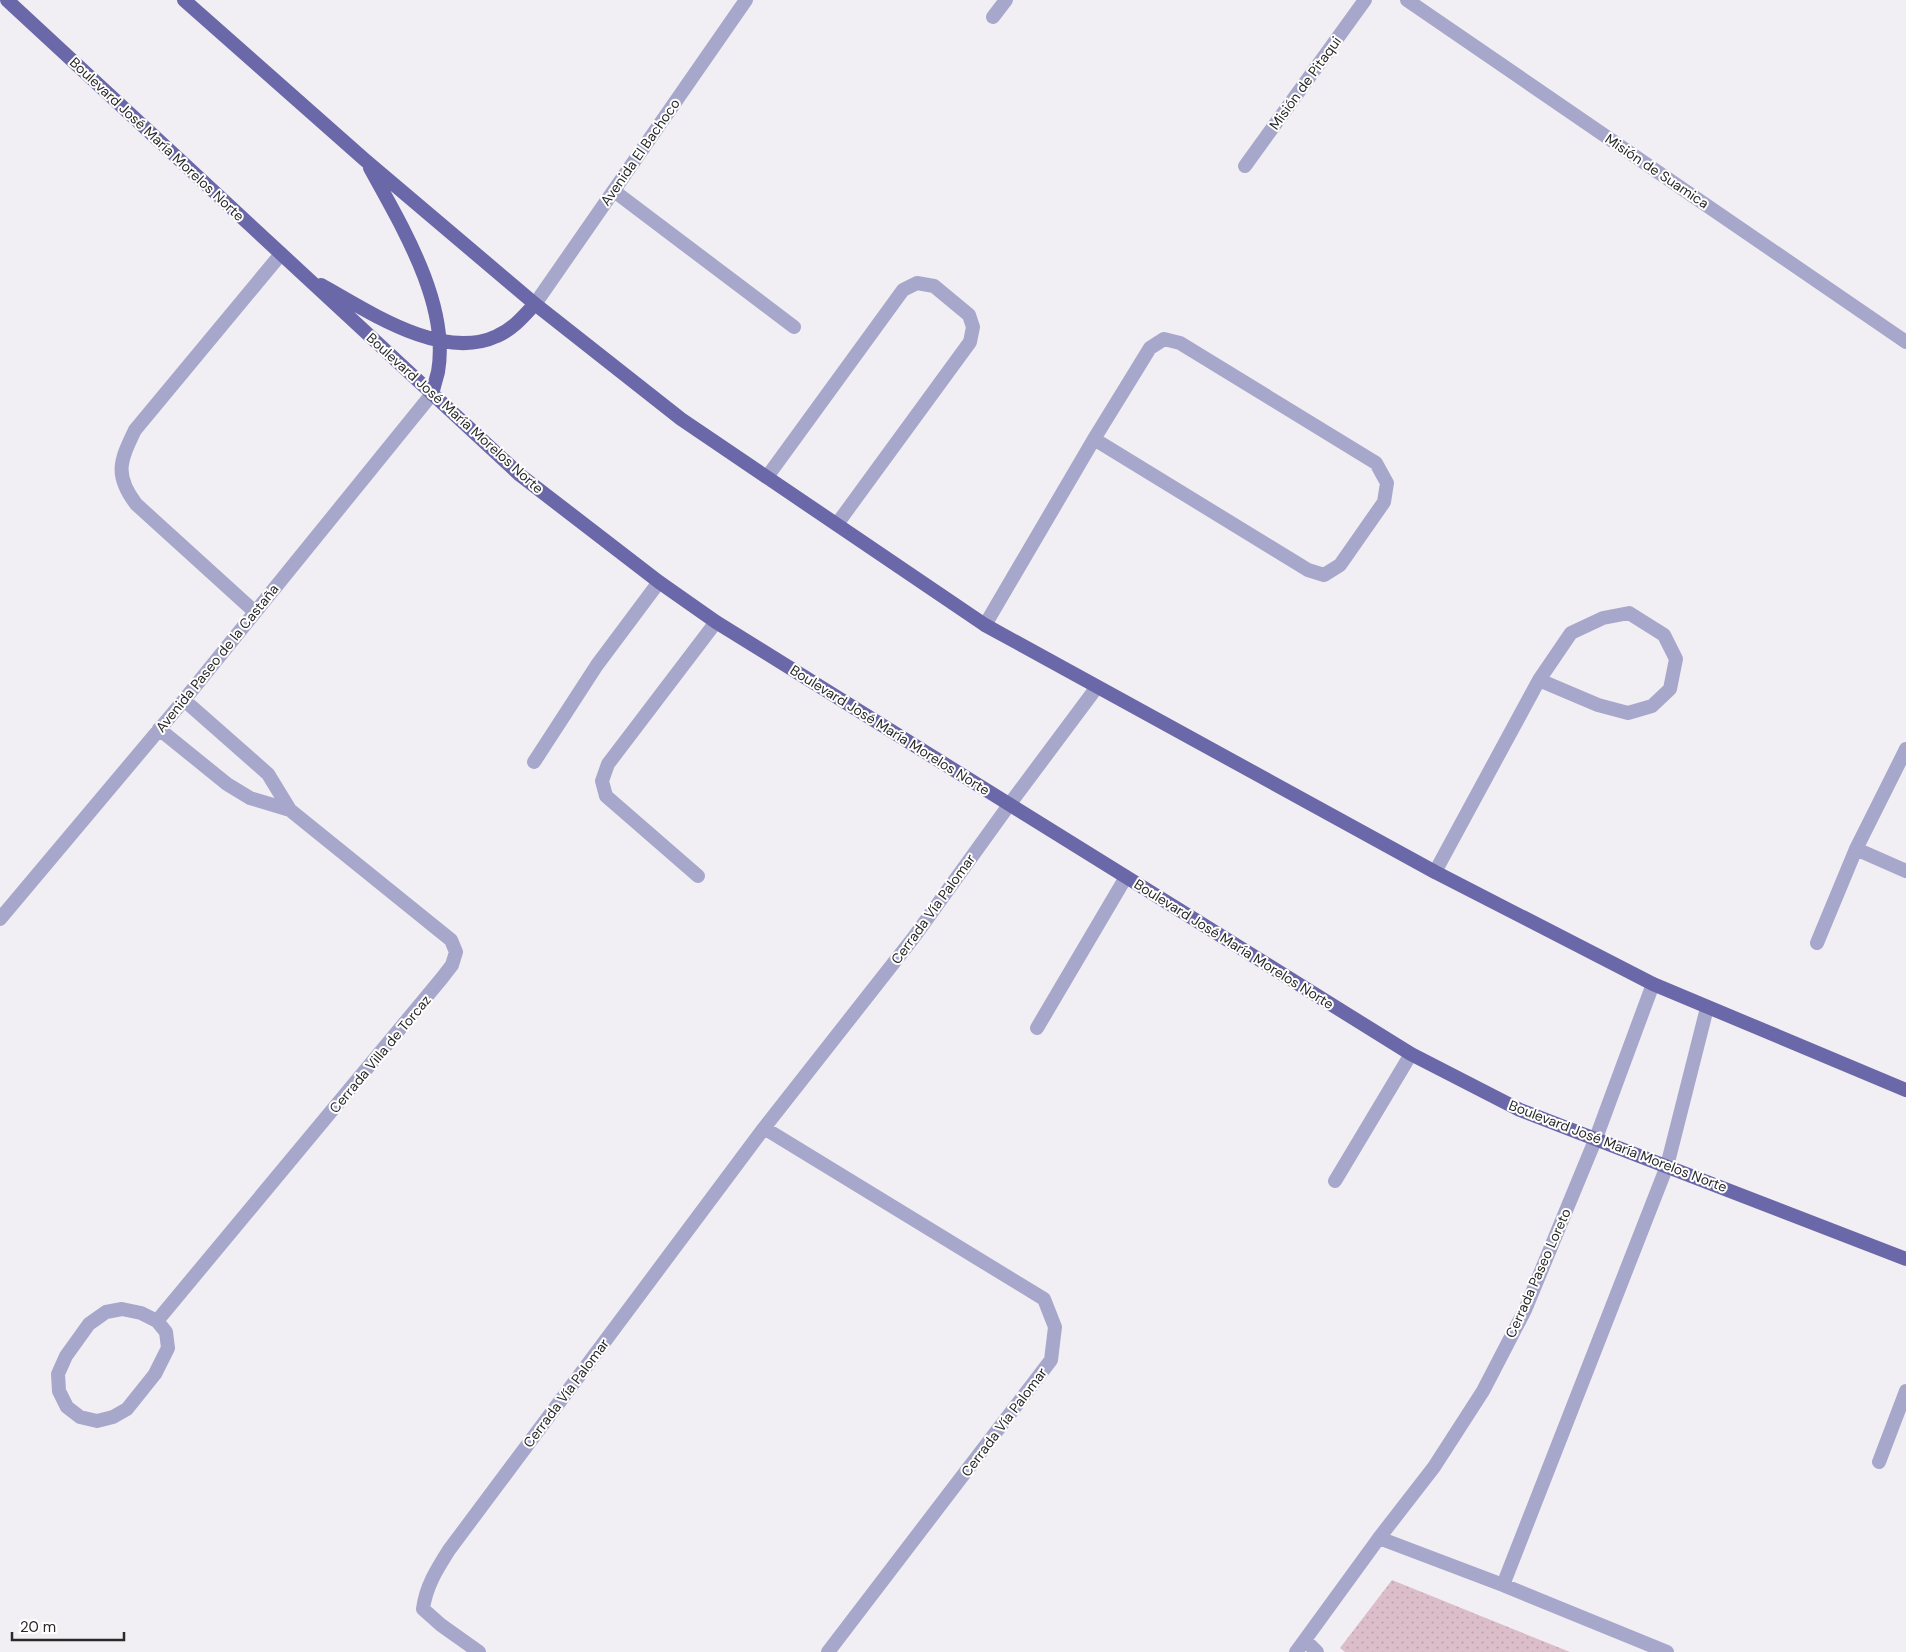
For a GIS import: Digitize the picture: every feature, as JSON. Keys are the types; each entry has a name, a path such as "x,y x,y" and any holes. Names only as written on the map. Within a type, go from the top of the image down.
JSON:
{"main road":[{"name":"Boulevard José María Morelos Norte","path":"7,0 520,475 659,582 716,622 1411,1054 1520,1110 1906,1259"},
{"path":"184,0 365,160 534,304 681,418 985,625 1435,872 1653,984 1906,1090"},
{"path":"365,160 399,222 420,268 435,308 439,342 438,371 432,394"},
{"path":"303,275 397,326 439,342 455,344 496,337 515,326 534,304"}],"street":[{"name":"Avenida El Bachoco","path":"534,304 746,0"},
{"path":"993,17 1006,0"},
{"name":"Misión de Pitaqui","path":"1245,166 1365,0"},
{"name":"Misión de Suamica","path":"1407,0 1906,342"},
{"path":"614,191 794,327"},
{"path":"255,612 136,504 126,491 121,475 123,454 135,430 281,254"},
{"path":"768,477 904,290 918,283 934,286 969,315 972,327 970,342 837,524"},
{"path":"985,625 1094,438 1150,348 1164,339 1180,343 1376,463 1387,484 1384,502 1340,565 1324,575 1308,570 1094,438"},
{"name":"Avenida Paseo de la Castaña","path":"0,919 184,700 432,394"},
{"path":"534,762 597,665 659,582"},
{"path":"1435,872 1539,680 1571,633 1603,618 1629,613 1664,635 1676,659 1670,690 1652,706 1628,713 1598,706 1539,680"},
{"path":"698,876 606,796 602,781 608,764 716,622"},
{"name":"Cerrada Vía Palomar","path":"479,1652 448,1630 424,1609 425,1593 448,1550 764,1128 914,937 1097,687"},
{"name":"Cerrada Villa de Torcaz","path":"157,1321 442,978 452,964 456,952 451,940 290,810 268,774 184,700"},
{"name":"Cerrada Villa de Torcaz","path":"159,729 227,784 250,798 290,810"},
{"path":"1817,943 1856,849 1906,749"},
{"path":"1856,849 1906,871"},
{"path":"1037,1028 1126,877"},
{"name":"Cerrada Paseo Loreto","path":"1296,1652 1434,1466 1483,1391 1525,1310 1596,1138 1653,984"},
{"path":"1503,1584 1667,1166 1707,1008"},
{"path":"1335,1181 1411,1054"},
{"name":"Cerrada Vía Palomar","path":"764,1128 1044,1299 1055,1327 1051,1360 828,1652"},
{"path":"122,1309 141,1313 157,1321 166,1332 168,1348 155,1374 127,1409 114,1417 97,1421 80,1417 66,1407 59,1391 58,1374 66,1356 89,1324 106,1312 122,1309"},
{"path":"1879,1462 1906,1391"},
{"path":"1379,1538 1503,1584 1667,1652"},
{"path":"1304,1640 1317,1652"}],"shaded area":[{"path":"1392,1580 1570,1652 1345,1652 1340,1648"}]}
